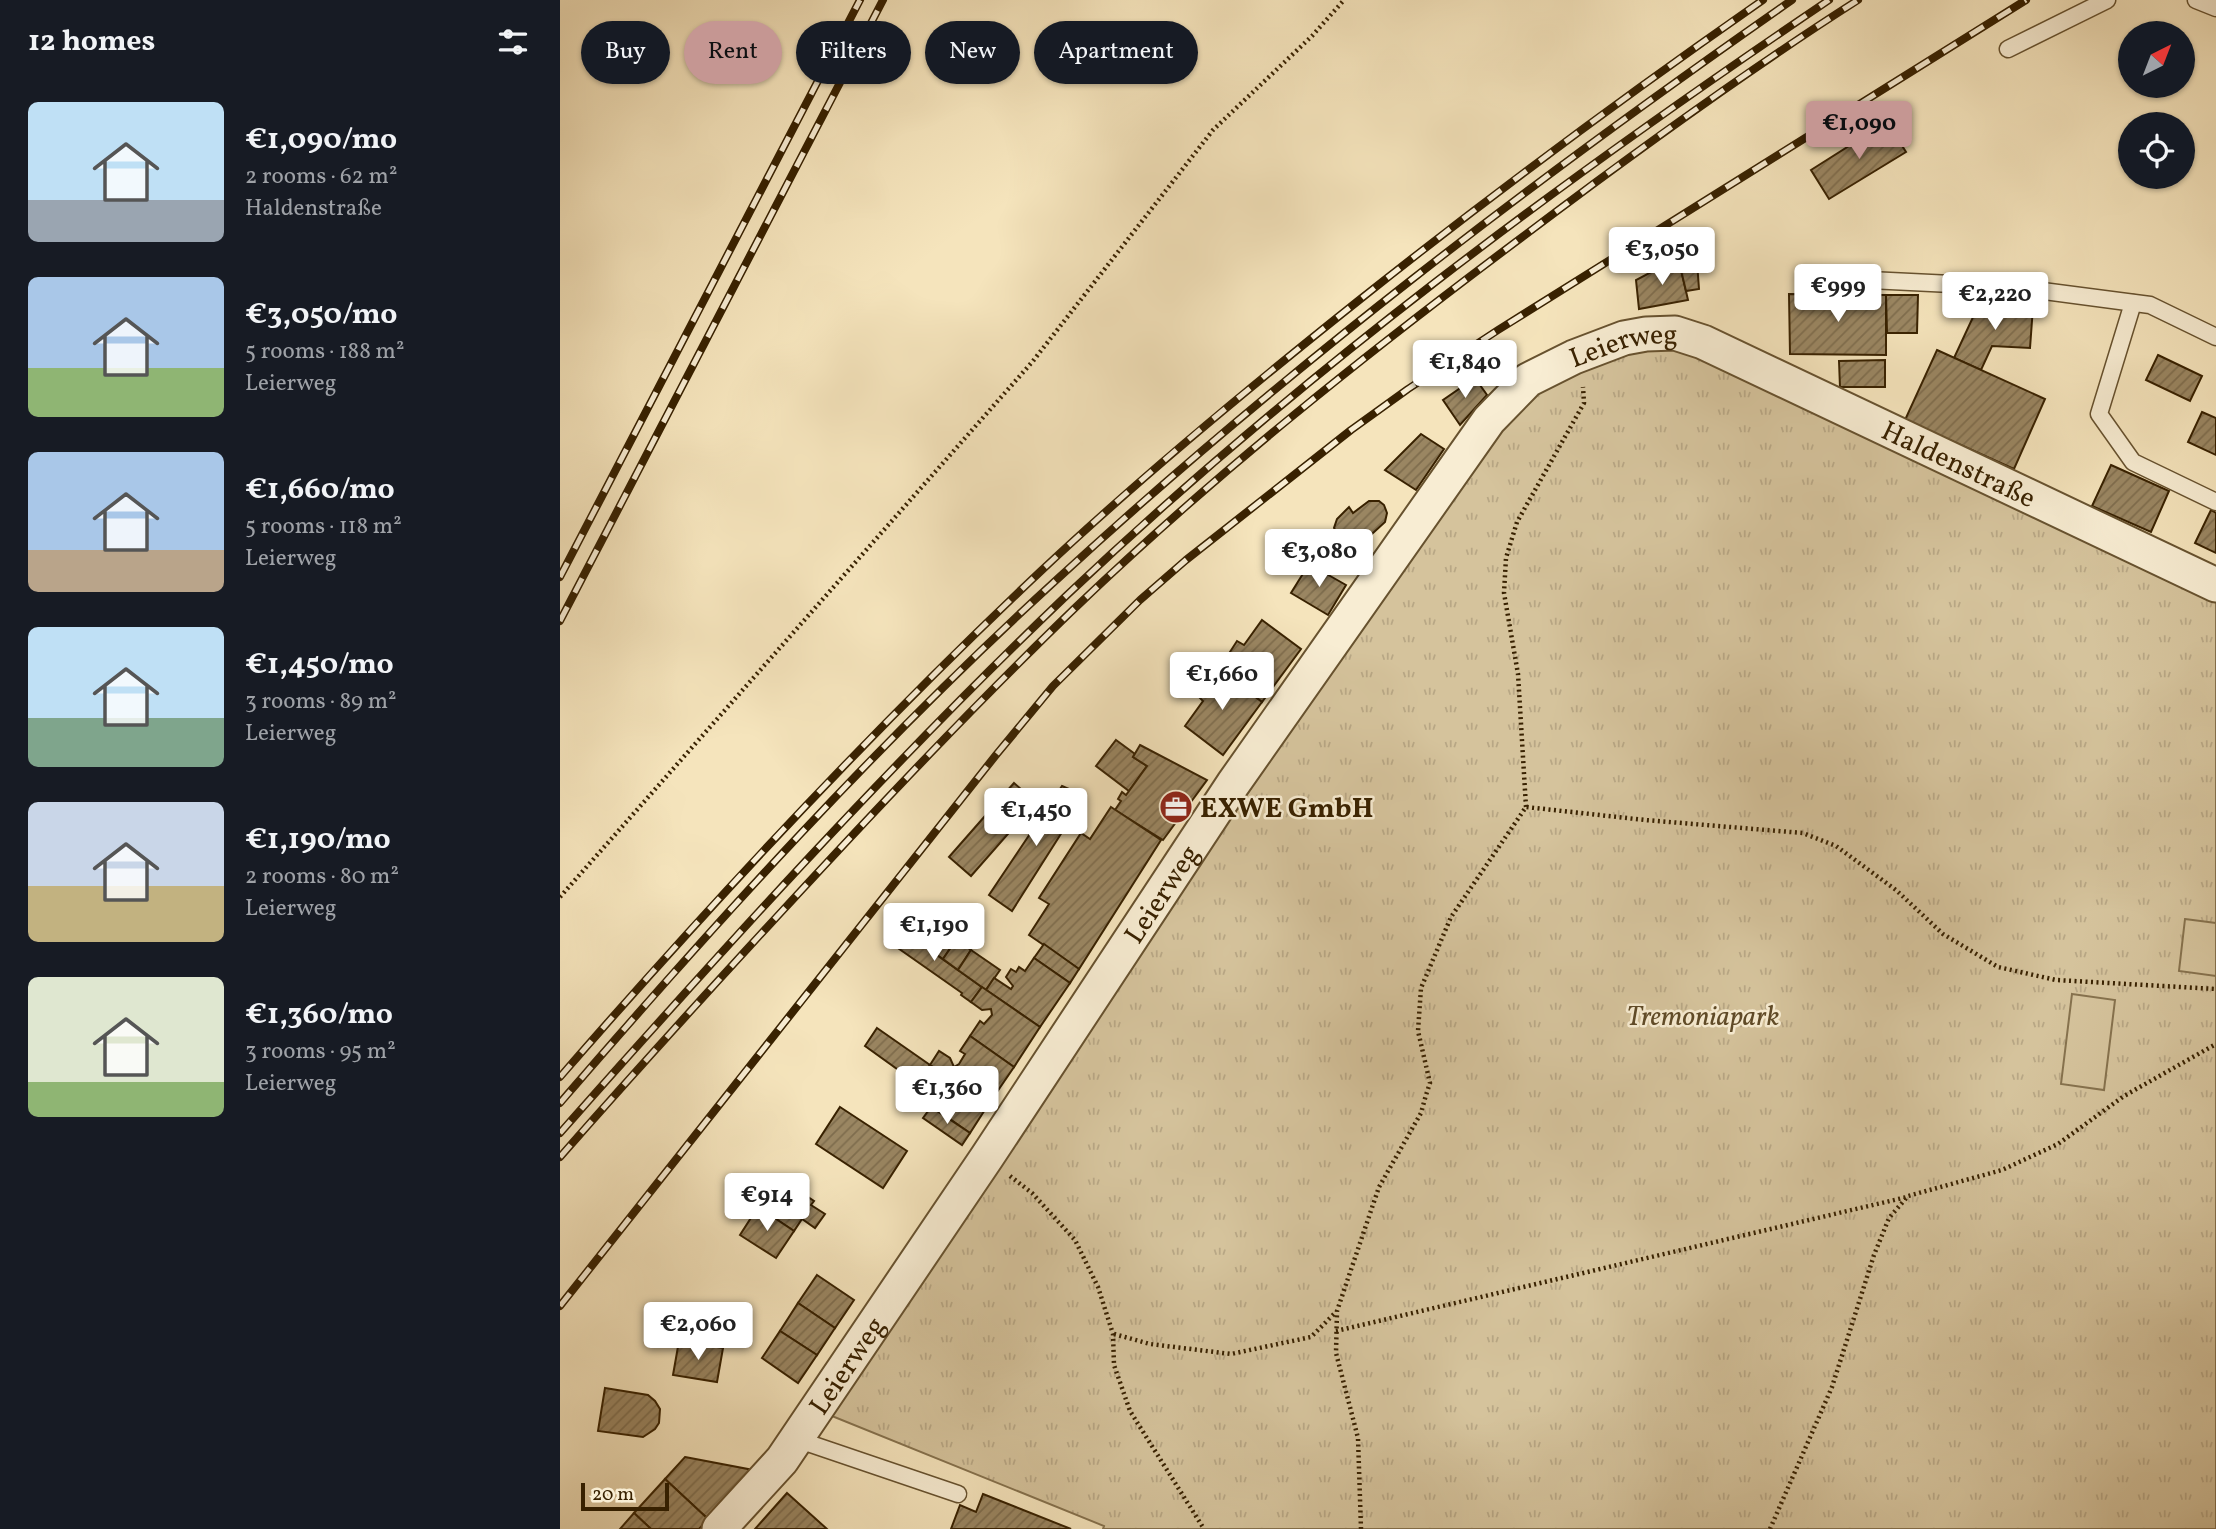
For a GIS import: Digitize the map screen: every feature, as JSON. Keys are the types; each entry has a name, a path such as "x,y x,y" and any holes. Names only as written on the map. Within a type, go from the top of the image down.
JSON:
{"street":[{"name":"Leierweg","path":"719,1529 782,1460 987,1157 1233,784 1489,420 1528,380 1574,357 1624,338 1675,333 1703,342"},
{"name":"Haldenstraße","path":"1703,342 2216,585"}],"lane":[{"path":"2008,49 2106,0"},
{"path":"2196,0 2216,8"},
{"path":"1808,277 2013,287 2150,305 2216,337"},
{"path":"2133,303 2099,414 2133,462 2216,502"},
{"path":"796,1439 958,1494"}],"path":[{"path":"560,897 1033,361 1213,130 1312,36 1344,0"},
{"path":"1361,1529 1358,1438 1336,1353 1336,1311 1379,1187 1421,1113 1430,1083 1418,1031 1421,988 1451,917 1527,807 1518,674 1504,593 1506,558 1517,522 1584,403 1583,383 1574,357"},
{"path":"1527,807 1802,833 1836,846 1896,890 1943,934 1998,967 2056,980 2216,989"},
{"path":"1336,1331 1908,1196 2001,1170 2058,1144 2124,1096 2216,1044"},
{"path":"987,1157 1031,1193 1075,1240 1098,1287 1113,1334 1114,1365 1130,1411 1204,1529"},
{"path":"1770,1529 1832,1387 1874,1255 1889,1218 1908,1196"},
{"path":"1113,1334 1150,1344 1231,1354 1311,1337 1336,1311"}],"green space":[{"name":"Tremoniapark","path":"1673,340 2216,591 2216,1529 1103,1529 1104,1526 822,1412 944,1229 1534,381"},
{"path":"2185,919 2216,923 2216,976 2179,971"},
{"path":"2072,994 2115,1000 2104,1090 2061,1084"}],"building":[{"path":"1887,122 1906,152 1829,199 1811,170"},
{"path":"1679,261 1688,300 1639,309 1636,280 1655,270 1657,273 1665,272 1663,264"},
{"path":"1697,262 1699,289 1686,291 1680,266"},
{"path":"1789,294 1886,295 1886,355 1790,354"},
{"path":"1886,295 1918,295 1917,333 1887,333"},
{"path":"1980,302 2033,307 2030,348 1992,346 1981,370 1954,358"},
{"path":"1937,350 2045,399 2014,469 1905,420"},
{"path":"2158,355 2202,376 2190,401 2146,380"},
{"path":"1885,360 1885,387 1840,387 1839,361"},
{"path":"1475,378 1487,395 1460,425 1443,400"},
{"path":"2202,412 2216,418 2216,455 2188,442"},
{"path":"1421,434 1444,449 1416,490 1385,470"},
{"path":"2111,465 2169,491 2151,532 2092,506"},
{"path":"1369,501 1379,501 1384,505 1387,513 1385,522 1361,544 1357,538 1349,541 1340,538 1334,528 1337,519 1349,507 1353,513"},
{"path":"2211,510 2216,513 2216,553 2195,543"},
{"path":"1309,564 1346,585 1328,615 1291,593"},
{"path":"1262,620 1301,649 1262,702 1211,664 1219,669 1237,641 1244,645"},
{"path":"1211,664 1262,702 1223,755 1185,726 1203,701 1197,695 1218,670"},
{"path":"1116,740 1135,754 1133,757 1147,766 1129,791 1096,766"},
{"path":"1140,745 1207,780 1163,840 1115,810 1121,801 1118,799 1122,792 1126,795 1147,766 1133,757"},
{"path":"1014,783 1036,802 971,876 949,857"},
{"path":"1062,786 1085,796 1012,911 989,895"},
{"path":"1111,807 1161,840 1079,969 1029,935 1049,904 1039,898 1081,833 1090,839"},
{"path":"902,913 951,947 943,959 894,925"},
{"path":"894,925 982,987 971,1002 885,939"},
{"path":"944,932 959,942 957,945 954,943 951,947 939,939"},
{"path":"959,942 971,950 958,970 943,959 954,943 957,945"},
{"path":"1044,944 1079,969 1070,983 1034,958"},
{"path":"971,950 1000,970 986,990 958,970"},
{"path":"1034,958 1070,983 1040,1027 986,990 994,978 1011,989 1013,986 1006,977 1011,969 1016,972 1019,967 1025,971"},
{"path":"982,987 1040,1027 1014,1067 970,1036 980,1021 984,1024 992,1015 991,1009 982,1010 971,1002"},
{"path":"877,1028 930,1065 921,1079 928,1085 925,1089 865,1046"},
{"path":"970,1036 1014,1067 988,1105 930,1065 939,1051 950,1058 954,1067 959,1064 965,1054 960,1051"},
{"path":"930,1065 988,1105 970,1133 927,1103 933,1093 937,1095 942,1088 930,1086 921,1079"},
{"path":"840,1107 907,1151 883,1188 816,1144"},
{"path":"931,1107 970,1133 962,1145 923,1118"},
{"path":"784,1181 814,1201 811,1205 825,1214 815,1228 802,1219 794,1231 758,1207 776,1182 782,1185"},
{"path":"758,1207 794,1231 776,1258 740,1235"},
{"path":"817,1275 854,1300 835,1328 798,1303"},
{"path":"798,1303 835,1328 817,1355 780,1331"},
{"path":"698,1308 728,1312 723,1348 679,1341 684,1310 698,1312"},
{"path":"780,1331 817,1355 798,1383 762,1358"},
{"path":"679,1341 723,1348 717,1382 673,1375"},
{"path":"605,1388 648,1395 660,1409 659,1423 655,1429 643,1437 598,1431"},
{"path":"685,1457 753,1470 708,1519 665,1479"},
{"path":"665,1479 708,1519 699,1529 651,1529 634,1513"},
{"path":"787,1493 827,1529 755,1529"},
{"path":"983,1494 1071,1529 951,1529 960,1505 976,1512"},
{"path":"634,1513 651,1529 620,1529"}],"railway":[{"path":"560,577 860,0"},
{"path":"560,621 883,0"},
{"path":"560,1077 735,881 855,754 1042,570 1119,500 1237,399 1408,262 1558,147 1763,0"},
{"path":"560,1103 738,901 861,771 988,644 1141,504 1230,427 1413,279 1601,137 1792,0"},
{"path":"560,1133 745,927 871,792 1000,660 1155,514 1340,357 1435,282 1630,138 1829,0"},
{"path":"560,1157 740,957 933,751 1076,607 1183,509 1349,370 1463,281 1687,116 1858,0"},
{"path":"560,1306 996,755 1053,686 1140,600 1186,560 1351,430 1408,389 2026,0"}],"place":[{"name":"EXWE GmbH","path":"1176,807"}]}
